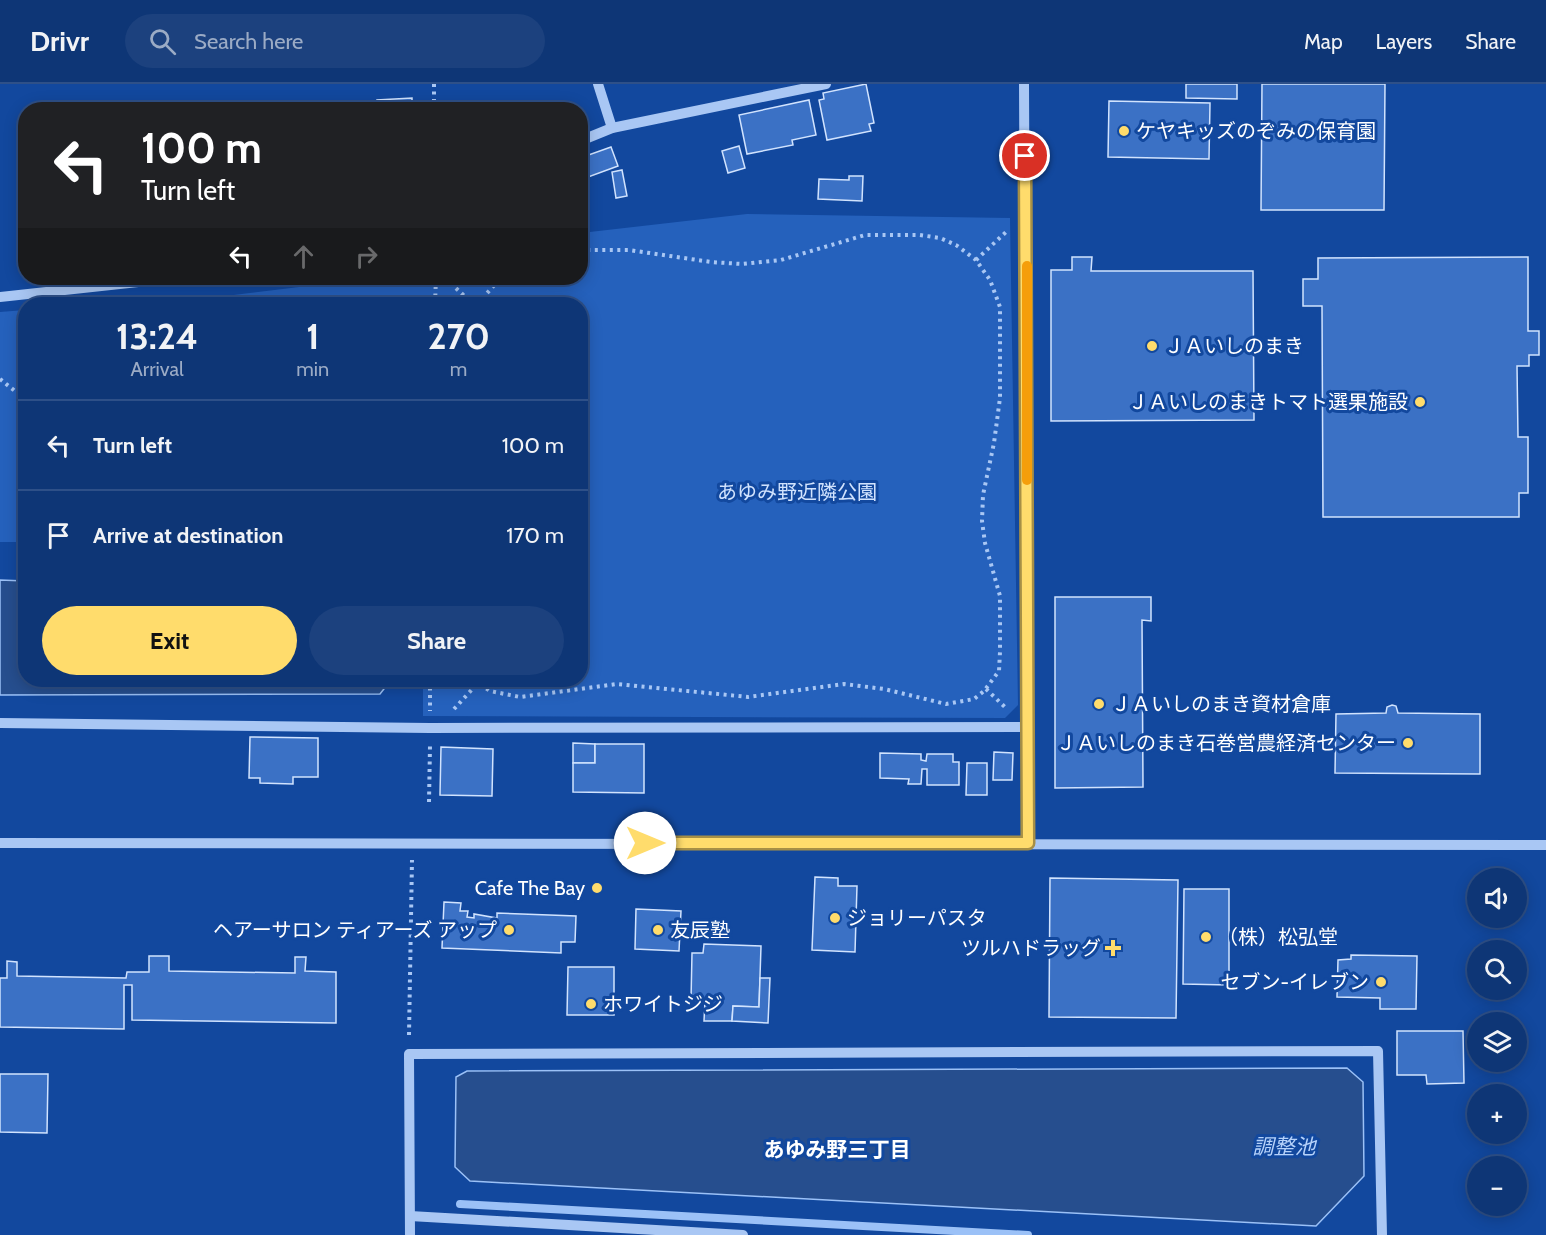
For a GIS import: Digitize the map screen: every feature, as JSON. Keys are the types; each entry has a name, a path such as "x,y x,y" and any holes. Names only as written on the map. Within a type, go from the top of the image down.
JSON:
{"street":[{"path":"598,84 612,128"},
{"path":"588,138 612,128 826,84"},
{"path":"1024,84 1027,228 1028,843"},
{"path":"0,297 111,285"},
{"path":"0,723 430,728 1027,727"},
{"path":"0,843 1546,845"},
{"path":"410,1235 409,1054 1377,1051 1382,1235"},
{"path":"410,1216 743,1235"}],"path":[{"path":"434,84 434,102"},
{"path":"976,260 1010,228 1027,228"},
{"path":"484,687 490,691 520,698 617,684 748,697 844,684 884,689 946,704 974,699 984,691 999,671 1000,596 985,543 982,521 983,495 994,443 1000,398 1000,307 990,280 976,260 956,245 940,238 883,233 846,239 781,260 742,264 711,262 629,250 588,250"},
{"path":"453,285 467,297"},
{"path":"482,297 494,285"},
{"path":"0,379 18,394"},
{"path":"429,802 430,687"},
{"path":"430,716 448,717 471,687"},
{"path":"409,1039 412,858"}],"green space":[{"name":"あゆみ野近隣公園","path":"747,214 1010,218 1018,705 1005,718 423,716 423,687 588,687 588,297 217,297 316,285 588,285 588,232"},
{"path":"18,311 18,542 0,542 0,312"}],"water":[{"path":"0,580 18,581 18,687 386,687 380,694 0,695"},
{"name":"調整池","path":"1347,1068 1363,1082 1364,1176 1316,1226 470,1181 455,1167 456,1077 467,1071"}],"building":[{"path":"866,84 874,123 869,124 871,131 827,140 819,100 824,99 823,93"},
{"path":"1186,84 1237,84 1237,99 1186,98"},
{"path":"1262,84 1385,84 1384,210 1261,210"},
{"path":"412,98 412,102 377,102 377,100"},
{"path":"809,100 816,135 792,140 793,145 747,154 739,115"},
{"path":"1109,101 1210,103 1209,159 1108,157"},
{"path":"739,146 745,168 728,173 722,151"},
{"path":"611,147 618,166 588,177 588,155"},
{"path":"622,170 627,196 616,198 612,172"},
{"path":"849,176 863,176 862,201 818,199 819,179 849,180"},
{"name":"ＪＡいしのまき","path":"1072,257 1092,257 1091,271 1253,271 1254,420 1051,421 1051,270 1072,270"},
{"name":"ＪＡいしのまきトマト選果施設","path":"1528,257 1528,331 1539,331 1539,355 1529,355 1529,366 1517,366 1518,437 1528,437 1528,493 1519,493 1519,517 1323,517 1322,306 1303,306 1303,279 1318,279 1318,258"},
{"name":"ＪＡいしのまき資材倉庫","path":"1055,597 1151,597 1151,621 1142,620 1143,787 1055,788"},
{"name":"ＪＡいしのまき石巻営農経済センター","path":"1396,706 1398,713 1480,714 1480,774 1335,773 1336,714 1386,713 1387,707"},
{"path":"250,737 318,738 318,777 293,777 293,784 260,783 260,778 249,778"},
{"path":"573,743 595,744 595,763 573,763"},
{"path":"595,744 644,744 644,793 573,792 573,763 595,763"},
{"path":"441,747 493,749 492,796 440,795"},
{"path":"994,752 1013,753 1012,780 993,780"},
{"path":"880,753 921,754 921,760 926,761 927,754 953,754 953,762 959,762 959,785 927,785 927,769 922,769 921,784 908,784 909,779 880,778"},
{"path":"967,763 987,763 987,795 966,795"},
{"name":"ジョリーパスタ","path":"815,877 838,878 838,886 857,886 855,952 812,950"},
{"name":"ツルハドラッグ","path":"1050,878 1178,880 1176,1018 1049,1017"},
{"name":"（株）松弘堂","path":"1184,889 1229,889 1229,985 1183,984"},
{"name":"ヘアーサロン ティアーズ アップ","path":"444,902 461,903 460,911 468,911 467,917 474,918 474,914 497,918 497,913 576,916 575,942 561,942 561,953 442,948"},
{"name":"友辰塾","path":"636,909 681,911 679,951 635,949"},
{"path":"704,944 761,946 759,1007 733,1006 732,1021 704,1021 705,1001 691,1000 692,953 703,953"},
{"path":"1351,955 1417,956 1416,1009 1380,1009 1380,998 1337,997 1338,960 1351,959"},
{"path":"149,956 169,956 169,971 295,973 295,957 306,957 305,971 336,972 336,1023 132,1020 132,985 124,985 124,1029 0,1027 0,978 7,978 7,961 17,962 17,976 126,978 127,972 149,972"},
{"path":"568,967 614,967 614,1015 567,1015"},
{"path":"760,978 770,978 768,1023 732,1021 733,1006 759,1007"},
{"path":"1397,1031 1463,1031 1464,1083 1427,1084 1426,1075 1397,1075"},
{"path":"0,1074 48,1074 47,1133 0,1132"}],"waterway":[{"path":"460,1204 1028,1235"}],"slow traffic":[{"path":"1027,266 1027,480"}],"place":[{"name":"ケヤキッズのぞみの保育園","path":"1124,131"},
{"name":"ＪＡいしのまき","path":"1152,346"},
{"name":"ＪＡいしのまきトマト選果施設","path":"1420,402"},
{"name":"ＪＡいしのまき資材倉庫","path":"1099,704"},
{"name":"ＪＡいしのまき石巻営農経済センター","path":"1408,743"},
{"name":"Cafe The Bay","path":"597,888"},
{"name":"ジョリーパスタ","path":"835,918"},
{"name":"ヘアーサロン ティアーズ アップ","path":"509,930"},
{"name":"友辰塾","path":"658,930"},
{"name":"（株）松弘堂","path":"1206,937"},
{"name":"ツルハドラッグ","path":"1113,948"},
{"name":"セブン-イレブン","path":"1381,982"},
{"name":"ホワイトジジ","path":"591,1004"}],"district":[{"name":"あゆみ野三丁目","path":"837,1149"}],"route":[{"path":"645,843 1028,843 1025,156"}]}
